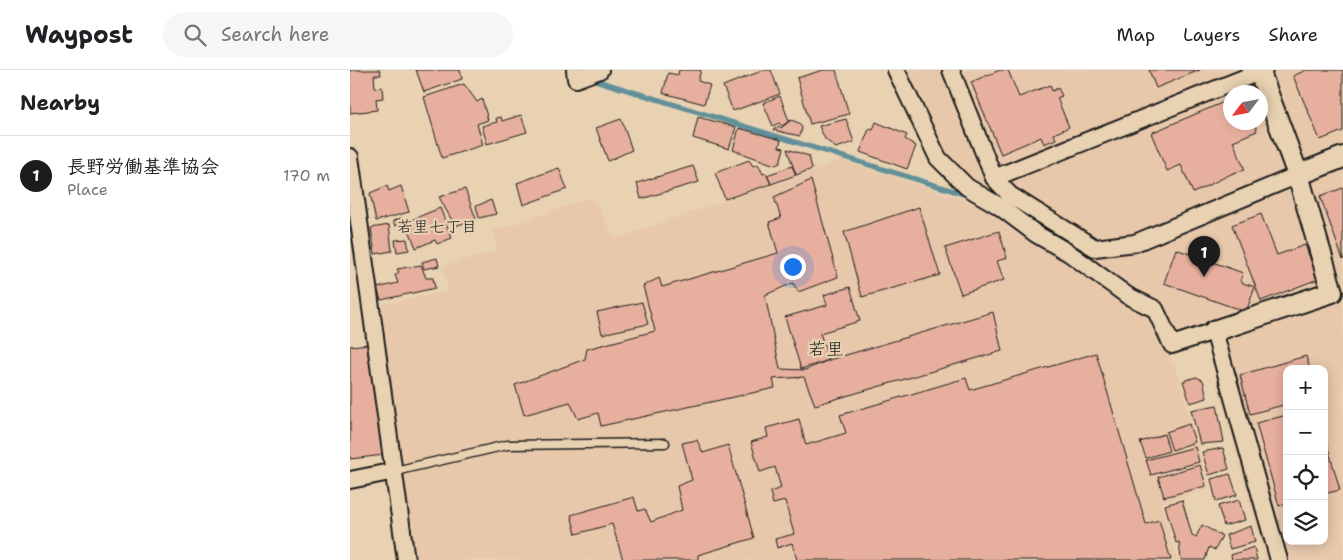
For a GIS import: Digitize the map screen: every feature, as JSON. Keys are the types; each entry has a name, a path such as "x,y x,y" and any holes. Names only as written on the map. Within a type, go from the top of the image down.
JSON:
{"street":[{"path":"575,70 576,79 600,70"},
{"path":"896,70 938,158 967,186 999,206 1036,234 1069,254 1128,296 1155,309 1172,345 1332,292 1298,175 1261,71 994,178"},
{"path":"951,70 994,178 1010,195 1094,248 1134,243 1343,157"},
{"path":"350,157 406,560"},
{"path":"1214,331 1279,560"},
{"path":"350,480 395,471"}],"lane":[{"path":"395,471 507,445 665,443"}],"shaded area":[{"path":"903,70 1343,70 1343,560 1265,560 1207,344 1180,350 1157,305 971,183 929,133"},
{"path":"842,160 985,207 1144,311 1176,369 1210,488 1161,503 1178,560 411,560 380,305 448,291 443,266 497,251 493,231 593,197 615,239"}],"building":[{"path":"350,70 380,70 381,75 374,75 375,88 382,87 383,98 376,99 377,110 350,113"},
{"path":"416,70 460,70 462,79 424,92"},
{"path":"679,70 701,70 698,81 710,85 704,104 663,93 668,73 678,75"},
{"path":"764,70 771,70 780,94 733,111 723,86"},
{"path":"823,70 836,70 849,114 810,124 797,78"},
{"path":"1000,70 1008,70 1019,97 1050,85 1052,91 1058,88 1062,96 1057,98 1069,127 1054,134 1056,139 1044,144 1041,137 1001,154 971,82"},
{"path":"1149,70 1200,70 1156,88"},
{"path":"1306,70 1343,70 1343,131 1320,140 1293,76"},
{"path":"464,84 477,102 482,99 488,120 477,124 483,145 442,158 424,97"},
{"path":"780,96 789,121 782,126 779,123 773,126 763,103"},
{"path":"1223,102 1223,130 1257,131 1233,141 1245,170 1233,173 1193,193 1181,165 1167,171 1151,133"},
{"path":"521,115 527,132 487,144 482,126 497,122 496,118 501,117 502,121"},
{"path":"698,117 736,127 729,149 693,138"},
{"path":"621,119 632,150 608,161 596,128"},
{"path":"846,119 854,142 836,148 825,139 819,126"},
{"path":"791,120 799,123 802,128 800,136 773,130 779,126 781,128"},
{"path":"876,122 907,135 905,139 916,146 907,169 860,152 869,129 873,130"},
{"path":"739,128 781,140 779,147 784,148 780,163 775,165 733,150"},
{"path":"787,149 809,156 812,169 796,175"},
{"path":"749,160 753,166 758,164 763,174 766,173 771,184 725,199 715,173"},
{"path":"693,166 699,182 641,199 637,183"},
{"path":"792,166 796,175 771,184 767,175"},
{"path":"559,168 567,189 523,205 517,183"},
{"path":"811,180 838,277 798,292 793,283 765,295 780,369 805,370 829,360 993,312 1002,351 815,405 804,377 773,379 775,388 601,426 598,413 578,419 570,402 524,415 515,385 585,359 587,349 655,331 643,286 659,278 662,287 778,253 769,222 781,218 774,197"},
{"path":"387,186 389,191 401,186 409,212 376,221 370,193"},
{"path":"1343,188 1343,260 1320,196"},
{"path":"465,189 476,219 455,226 439,197"},
{"path":"491,200 496,214 479,218 476,206"},
{"path":"919,207 940,275 862,297 844,232"},
{"path":"440,208 452,238 437,244 435,240 416,248 406,222"},
{"path":"1261,214 1277,255 1305,245 1318,279 1261,301 1232,225"},
{"path":"401,218 403,223 395,226 393,221"},
{"path":"389,225 392,251 375,254 371,228"},
{"path":"999,231 1007,258 997,261 1004,280 961,294 945,248"},
{"path":"407,239 409,250 397,252 395,240"},
{"path":"1176,249 1243,273 1240,282 1255,287 1246,312 1164,283"},
{"path":"437,258 439,266 424,269 422,262"},
{"path":"421,265 426,278 433,278 435,288 381,300 377,288 398,283 395,275 399,272 397,269"},
{"path":"850,287 860,321 820,333 829,360 801,369 785,317 827,305 824,295"},
{"path":"642,302 648,324 602,334 597,312"},
{"path":"369,344 384,455 350,459 350,346"},
{"path":"1096,353 1146,524 1159,520 1171,560 797,560 792,543 777,548 775,539 794,534 785,501 773,504 770,492 781,488 775,467 760,472 751,442 768,437 766,428 799,419 806,445 846,433 840,415 966,378 970,390"},
{"path":"1306,356 1309,365 1283,365 1283,405 1250,414 1240,375"},
{"path":"1196,377 1203,380 1207,398 1190,403 1183,381"},
{"path":"1217,405 1224,442 1200,444 1191,410"},
{"path":"1283,416 1283,505 1279,506 1256,423"},
{"path":"1189,424 1195,442 1172,450 1166,432"},
{"path":"1164,434 1169,451 1146,458 1140,442"},
{"path":"697,440 703,453 728,445 754,538 698,555 698,560 623,560 612,524 576,534 571,515 634,497 638,511 645,509 651,522 682,510 677,486 692,480 682,443"},
{"path":"1195,447 1199,462 1151,475 1146,460"},
{"path":"1223,448 1229,469 1209,475 1202,452"},
{"path":"1328,448 1340,490 1328,493"},
{"path":"1200,465 1206,486 1164,497 1158,477"},
{"path":"1230,474 1237,495 1216,501 1211,479"},
{"path":"1182,500 1192,535 1196,537 1202,525 1222,536 1215,550 1209,547 1205,560 1181,560 1179,542 1176,543 1165,505"},
{"path":"1239,500 1245,520 1224,526 1218,506"},
{"path":"1251,526 1255,542 1230,549 1226,535"},
{"path":"1254,547 1257,560 1232,560 1231,555"}],"waterway":[{"path":"598,81 967,195"}],"place":[{"name":"長野労働基準協会","path":"1204,277"}],"district":[{"name":"若里七丁目","path":"437,226"},
{"name":"若里","path":"826,349"}]}
